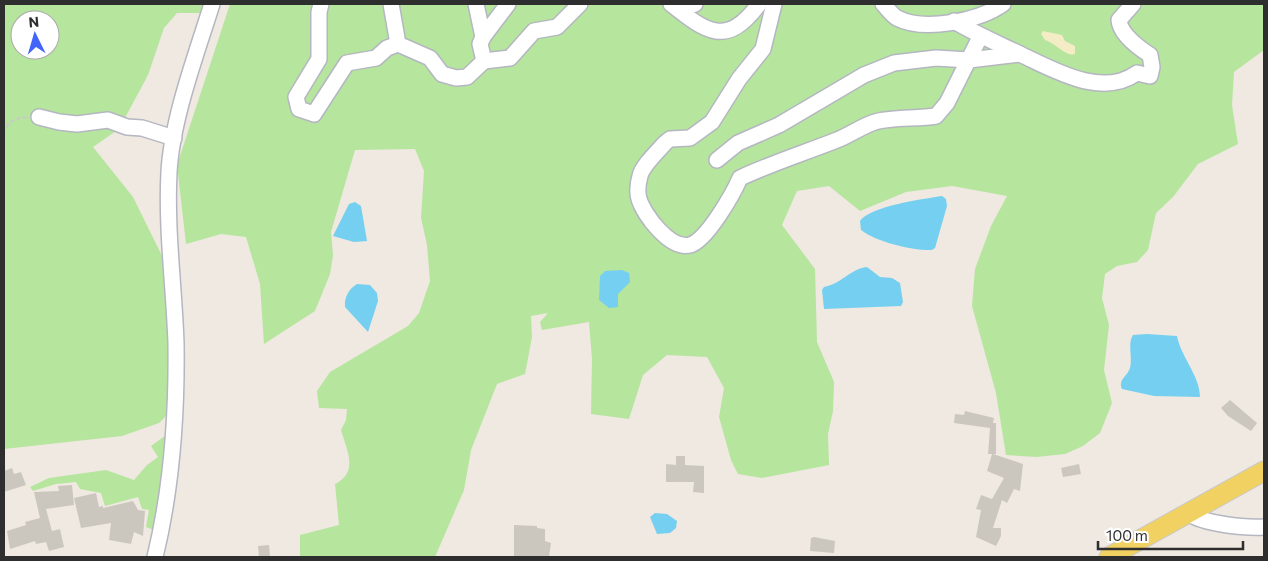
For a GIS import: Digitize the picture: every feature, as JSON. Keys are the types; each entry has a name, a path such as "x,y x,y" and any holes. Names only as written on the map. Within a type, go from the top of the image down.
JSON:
{"main road":[{"path":"1109,557 1264,471"}],"street":[{"path":"155,557 165,518 175,418 176,342 169,171 174,138 196,54 212,4"},
{"path":"321,4 318,12 319,59 311,75 296,96 299,109 314,114 346,63 376,58 388,48 398,44 430,58 442,74 456,78 467,76 484,61 510,58 534,31 557,27 580,4"},
{"path":"391,4 398,44"},
{"path":"476,4 483,37"},
{"path":"484,61 480,44 483,37 508,4"},
{"path":"671,4 704,29 715,32 728,32 743,23 759,4"},
{"path":"681,4 685,7 695,4"},
{"path":"774,4 763,49 739,79 712,122 690,138 670,139 640,173 639,198 646,213 657,229 678,244 689,245 698,240 732,196 740,178 780,160 808,152 855,133 875,122 936,116 947,103 980,37"},
{"path":"883,4 896,17 914,22 972,20 993,11 1003,4"},
{"path":"954,21 980,37 1072,78 1107,83 1128,79 1137,73 1150,76 1152,68 1150,55 1140,48 1119,27 1119,20 1134,4"},
{"path":"717,160 738,143 780,125 864,75 894,63 936,58 969,60 1020,54"},
{"path":"39,117 77,124 108,120 127,127 142,128 174,138"},
{"path":"1188,513 1196,519 1252,528 1264,527"}],"path":[{"path":"4,133 6,125 16,118 39,117"}],"green space":[{"path":"4,4 203,4 204,13 177,13 164,28 148,75 119,129 93,147 133,197 167,266 171,411 159,423 122,436 4,449"},
{"path":"230,4 1264,4 1264,50 1234,72 1232,105 1238,144 1198,164 1173,197 1156,213 1148,250 1137,262 1117,266 1105,274 1102,298 1109,325 1104,370 1112,403 1100,433 1083,446 1065,454 1036,457 1006,455 996,393 972,306 975,269 991,226 1007,196 952,186 906,192 860,211 829,186 797,191 782,225 815,269 817,342 834,382 833,411 828,434 829,465 762,478 738,474 731,460 719,417 724,388 707,357 667,355 643,375 629,419 591,414 592,359 589,322 542,330 540,322 548,313 531,316 532,337 525,374 497,384 471,450 464,490 435,557 300,557 300,535 339,525 335,484 347,473 349,467 348,453 341,430 346,420 347,409 319,408 317,391 330,372 408,326 419,313 430,281 427,245 421,218 424,171 415,149 355,150 331,232 333,255 330,274 315,311 264,344 260,284 246,237 221,234 186,244 177,165"},
{"path":"169,433 156,531 146,527 149,510 142,509 138,497 105,506 101,493 80,489 76,482 56,484 33,491 30,487 49,478 106,470 134,480 147,465 158,457 151,446"}],"sand":[{"path":"1043,31 1062,35 1065,41 1075,46 1075,54 1068,54 1045,40 1041,34"}],"water":[{"path":"942,196 946,199 947,206 935,248 932,250 895,245 861,230 860,221 874,211 911,201"},
{"path":"355,202 361,206 367,241 354,242 333,236 349,204"},
{"path":"867,267 880,277 892,278 900,283 903,302 901,306 824,309 822,290 824,287 836,283 861,268"},
{"path":"622,270 629,273 630,282 618,294 618,307 609,308 599,300 600,276 605,271"},
{"path":"357,284 370,285 377,293 378,301 368,332 345,307 345,300 348,294"},
{"path":"1133,335 1177,336 1182,351 1194,374 1200,397 1154,396 1122,389 1122,380 1130,368 1131,339"},
{"path":"655,513 667,514 677,521 676,528 670,533 657,534 650,517"}],"building":[{"path":"1230,400 1257,423 1251,431 1228,416 1221,408"},
{"path":"965,411 994,418 993,423 996,423 996,454 993,454 1023,464 1020,491 1014,489 1007,503 1002,500 993,528 1001,528 1001,536 996,546 976,537 981,510 976,509 981,495 992,499 1004,478 987,471 992,454 988,454 990,428 954,423 955,414 964,415"},
{"path":"676,456 685,456 685,465 704,466 704,493 693,492 694,482 666,482 666,464 676,465"},
{"path":"1079,464 1081,474 1063,477 1061,468"},
{"path":"12,468 14,474 21,472 26,485 4,492 4,471"},
{"path":"72,485 74,505 46,509 52,531 60,529 64,547 49,551 46,542 36,544 35,541 10,549 7,531 26,525 25,522 40,518 34,492 59,491 58,486"},
{"path":"96,493 99,507 103,506 103,508 133,501 138,510 145,511 143,536 134,532 131,544 109,540 111,523 81,528 74,498"},
{"path":"514,525 537,526 537,528 545,529 545,541 551,543 549,557 514,557"},
{"path":"811,538 835,541 834,553 810,551"},
{"path":"269,545 270,557 259,557 258,546"}]}
